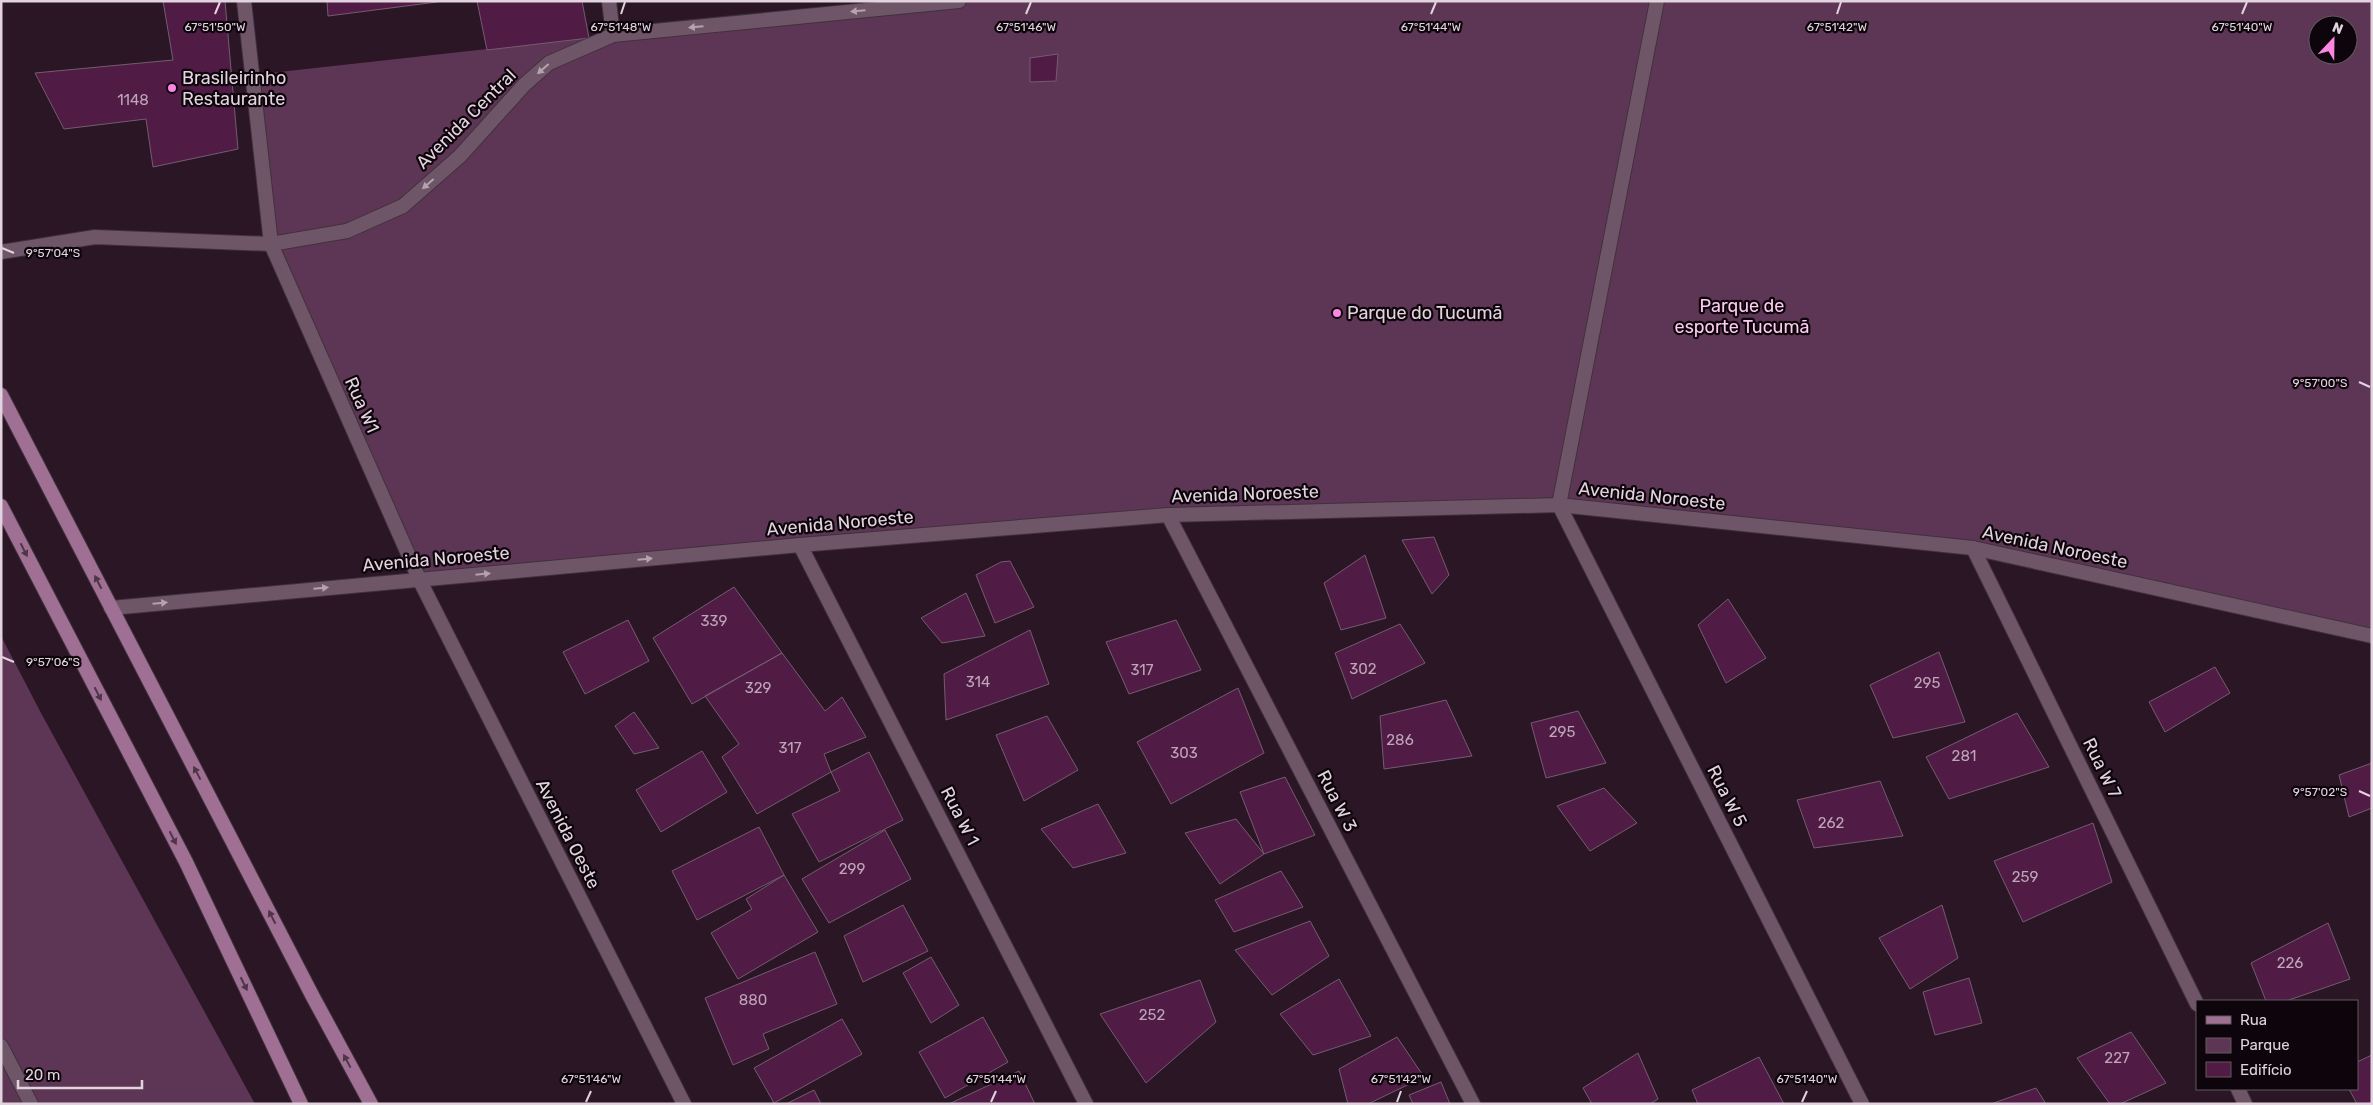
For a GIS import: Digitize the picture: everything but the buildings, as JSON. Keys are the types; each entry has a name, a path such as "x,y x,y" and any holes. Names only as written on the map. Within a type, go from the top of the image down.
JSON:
{"main road":[{"path":"1,395 371,1104"},
{"path":"1,506 186,862 301,1104"}],"street":[{"name":"Rua W1","path":"244,1 271,244 420,581"},
{"path":"609,1 613,34"},
{"path":"1559,505 1657,1"},
{"name":"Avenida Central","path":"1,252 95,237 271,244 347,231 403,206 460,156 524,85 549,63 613,34 954,2"},
{"name":"Avenida Noroeste","path":"111,608 800,545 1168,515 1559,505 1973,548 2372,636"},
{"name":"Rua W 5","path":"1559,505 1862,1104"},
{"name":"Rua W 3","path":"1168,515 1473,1104"},
{"name":"Rua W 1","path":"800,545 1086,1104"},
{"name":"Rua W 7","path":"1973,548 2196,1002"},
{"name":"Avenida Oeste","path":"420,581 684,1104"},
{"path":"1,1046 31,1104"},
{"path":"2239,1090 2246,1104"}],"green space":[{"name":"Parque do Tucumã","path":"959,1 2372,1 2372,636 1973,548 1559,505 1168,515 420,581 271,244 252,75 613,35"},
{"path":"1,636 41,713 255,1104 1,1104"}],"place":[{"name":"Brasileirinho Restaurante","path":"172,88"},
{"name":"Parque do Tucumã","path":"1337,313"}],"park label":[{"name":"Parque de esporte Tucumã","path":"1742,316"}]}
